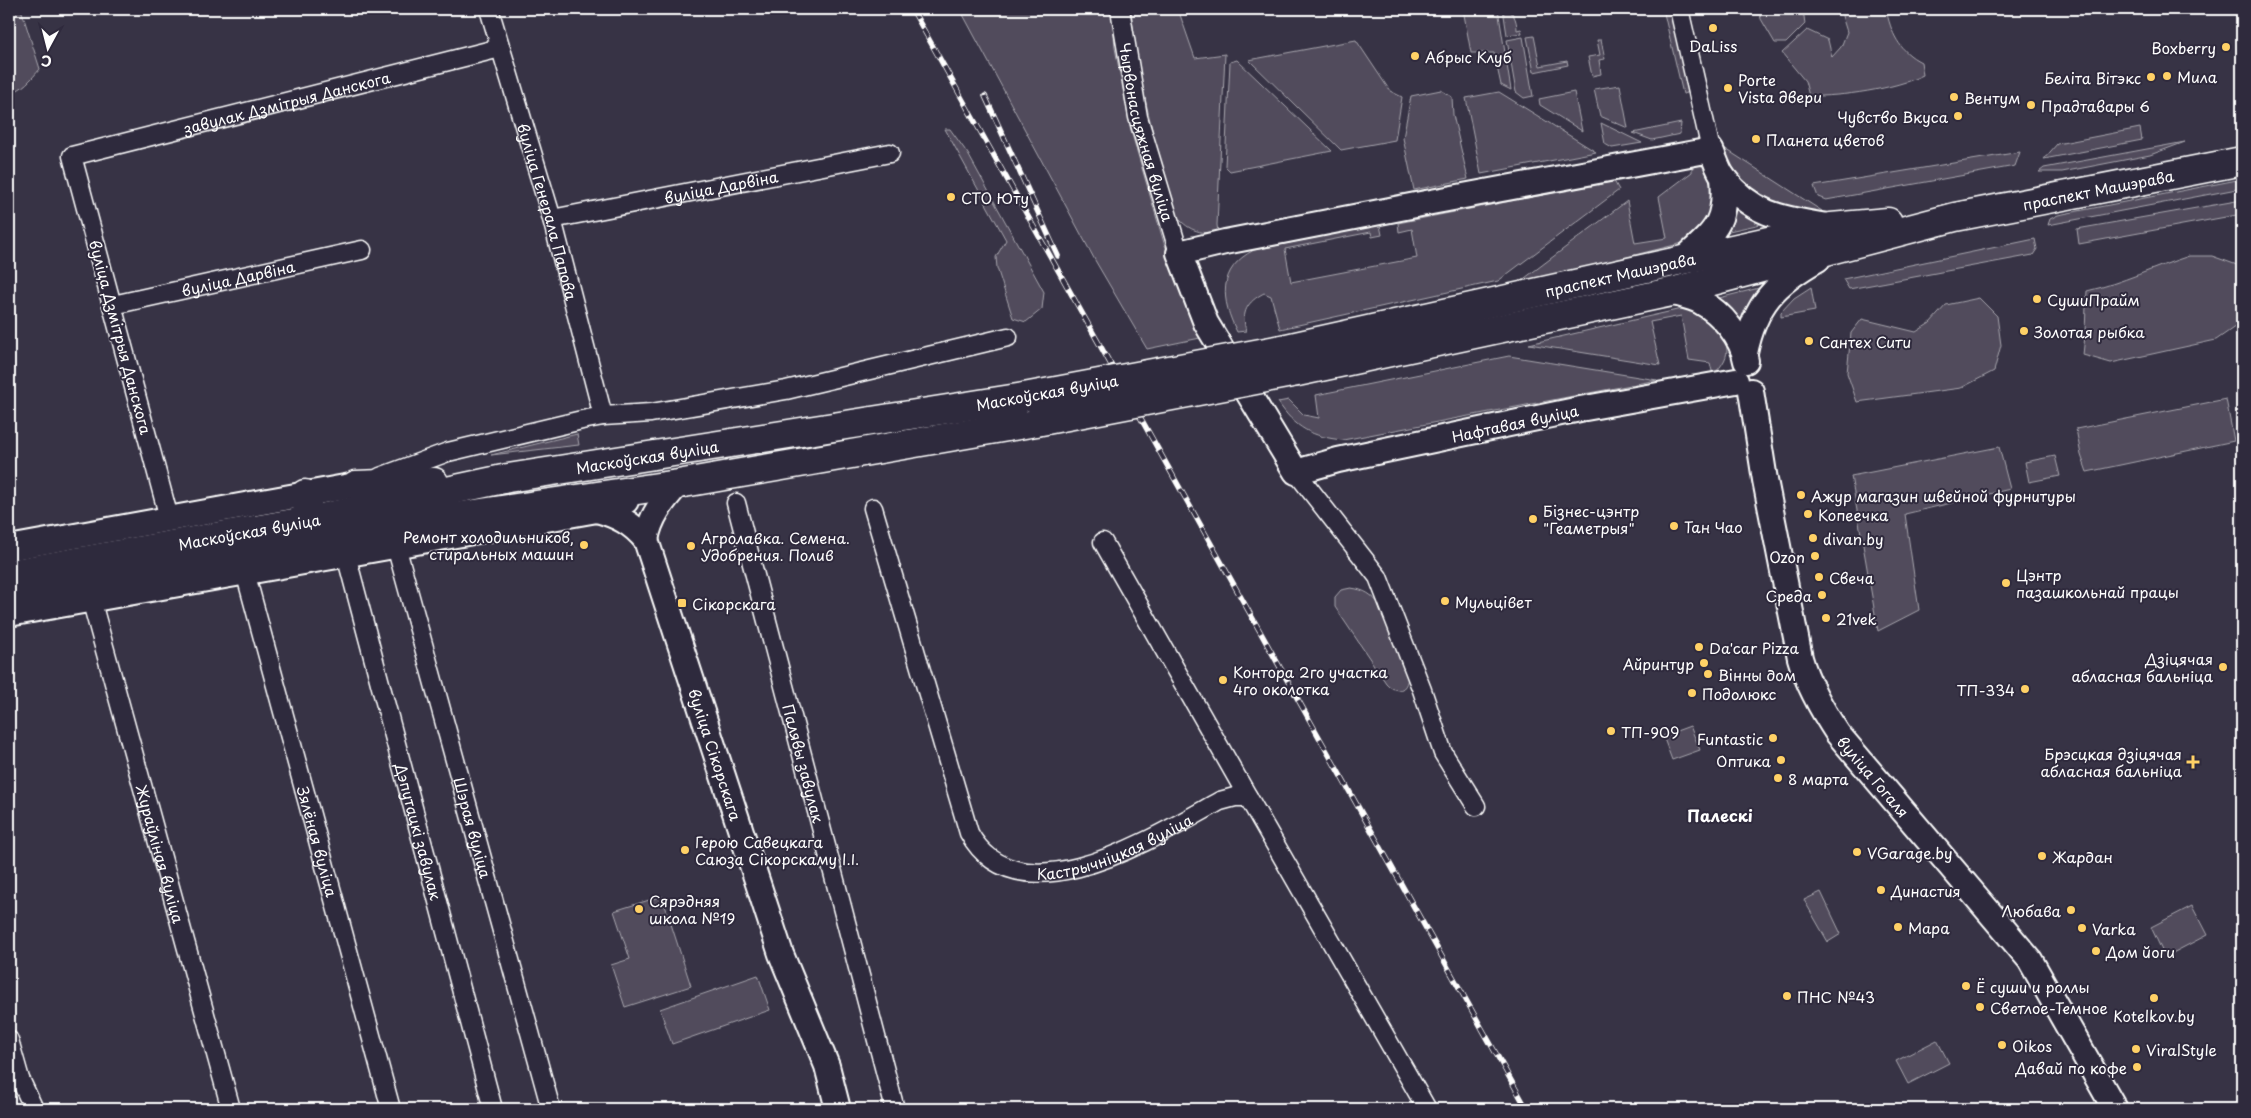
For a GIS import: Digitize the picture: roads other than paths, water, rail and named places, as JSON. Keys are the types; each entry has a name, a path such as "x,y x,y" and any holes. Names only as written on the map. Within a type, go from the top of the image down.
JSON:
{"main road":[{"name":"праспект Машэрава","path":"1292,360 1684,259 1832,239 2242,161"},
{"name":"праспект Машэрава","path":"1292,360 1671,292 1832,239"},
{"name":"Маскоўская вуліца","path":"9,574 212,536 325,531 508,478 1024,397 1292,360"},
{"name":"Маскоўская вуліца","path":"9,595 325,531 678,484 1036,422 1292,360"},
{"path":"356,485 508,478"}],"street":[{"name":"вуліца Генерала Папова","path":"489,9 552,219 603,416"},
{"name":"Чырвонасцяжная вуліца","path":"1120,9 1138,118 1179,253"},
{"path":"1679,9 1711,150 1723,177 1740,196 1769,214 1832,239 1772,293 1757,313 1749,334 1745,373"},
{"name":"завулак Дзмітрыя Данскога","path":"72,156 500,48"},
{"path":"1476,806 1443,753 1422,690 1378,578 1296,472 1206,324 1179,253 1426,202 1711,150"},
{"name":"вуліца Дарвіна","path":"552,219 890,153"},
{"name":"вуліца Дзмітрыя Данскога","path":"72,156 114,306 169,518"},
{"path":"1684,259 1715,230 1722,216 1725,200 1723,177"},
{"name":"вуліца Дарвіна","path":"114,306 362,250"},
{"path":"1671,292 1701,302 1722,318 1745,373"},
{"name":"Маскоўская вуліца","path":"9,614 245,572 325,531 356,485 448,452 603,416 651,413 786,390 1008,337"},
{"name":"Нафтавая вуліца","path":"1296,472 1338,460 1745,373"},
{"name":"вуліца Гогаля","path":"1745,373 1800,658 1806,680 1838,734 2030,960 2115,1109"},
{"path":"646,540 657,508 678,484"},
{"name":"Маскоўская вуліца","path":"9,548 169,518 325,531 396,546 597,510 678,484"},
{"name":"Палявы завулак","path":"736,504 895,1109"},
{"name":"Кастрычніцкая вуліца","path":"873,508 969,833 983,855 998,864 1018,870 1032,872 1074,869 1129,850 1220,801 1235,797 1248,797"},
{"name":"вуліца Сікорскага","path":"597,510 621,518 631,524 646,540 781,954 827,1066 838,1109"},
{"name":"Дэпутацкі завулак","path":"325,531 493,1109"},
{"path":"1103,542 1427,1109"},
{"name":"Шэрая вуліца","path":"396,546 551,1109"},
{"name":"Зялёная вуліца","path":"245,572 391,1109"},
{"name":"Жураўліная вуліца","path":"91,599 231,1109"},
{"path":"9,1040 20,1079 34,1109"}],"railway":[{"path":"912,9 1527,1109"},
{"path":"985,96 1058,256"}],"place":[{"name":"DaLiss","path":"1713,28"},
{"name":"Boxberry","path":"2226,47"},
{"name":"Абрыс Клуб","path":"1415,56"},
{"name":"Мила","path":"2167,76"},
{"name":"Беліта Вітэкс","path":"2151,77"},
{"name":"Porte Vista двери","path":"1728,88"},
{"name":"Вентум","path":"1954,97"},
{"name":"Прадтавары 6","path":"2031,105"},
{"name":"Чувство Вкуса","path":"1958,116"},
{"name":"Планета цветов","path":"1756,139"},
{"name":"СТО Юту","path":"951,197"},
{"name":"СушиПрайм","path":"2037,299"},
{"name":"Золотая рыбка","path":"2024,331"},
{"name":"Сантех Сити","path":"1809,341"},
{"name":"Ажур магазин швейной фурнитуры","path":"1801,495"},
{"name":"Копеечка","path":"1808,514"},
{"name":"Бізнес-цэнтр \"Геаметрыя\"","path":"1533,519"},
{"name":"Тан Чао","path":"1674,526"},
{"name":"divan.by","path":"1813,538"},
{"name":"Ремонт холодильников, стиральных машин","path":"584,545"},
{"name":"Агролавка. Семена. Удобрения. Полив","path":"691,546"},
{"name":"Ozon","path":"1815,556"},
{"name":"Свеча","path":"1819,577"},
{"name":"Цэнтр пазашкольнай працы","path":"2006,583"},
{"name":"Среда","path":"1822,595"},
{"name":"Мульцівет","path":"1445,601"},
{"name":"Сікорскага","path":"682,603"},
{"name":"21vek","path":"1826,618"},
{"name":"Da'car Pizza","path":"1699,647"},
{"name":"Айринтур","path":"1704,663"},
{"name":"Дзіцячая абласная бальніца","path":"2223,667"},
{"name":"Вінны дом","path":"1708,674"},
{"name":"Контора 2го участка 4го околотка","path":"1223,680"},
{"name":"ТП-334","path":"2025,689"},
{"name":"Подолюкс","path":"1692,693"},
{"name":"ТП-909","path":"1611,731"},
{"name":"Funtastic","path":"1773,738"},
{"name":"Оптика","path":"1781,760"},
{"name":"Брэсцкая дзіцячая абласная бальніца","path":"2193,762"},
{"name":"8 марта","path":"1778,778"},
{"name":"Герою Савецкага Саюза Сікорскаму І.І.","path":"685,850"},
{"name":"VGarage.by","path":"1857,852"},
{"name":"Жардан","path":"2042,856"},
{"name":"Династия","path":"1881,890"},
{"name":"Сярэдняя школа №19","path":"639,909"},
{"name":"Любава","path":"2071,910"},
{"name":"Мара","path":"1898,927"},
{"name":"Varka","path":"2082,928"},
{"name":"Дом йоги","path":"2096,951"},
{"name":"Ё суши и роллы","path":"1966,986"},
{"name":"ПНС №43","path":"1787,996"},
{"name":"Kotelkov.by","path":"2154,998"},
{"name":"Светлое-Темное","path":"1980,1007"},
{"name":"Oikos","path":"2002,1045"},
{"name":"ViralStyle","path":"2136,1049"},
{"name":"Давай по кофе","path":"2137,1067"}],"district":[{"name":"Палескі","path":"1720,815"}]}
